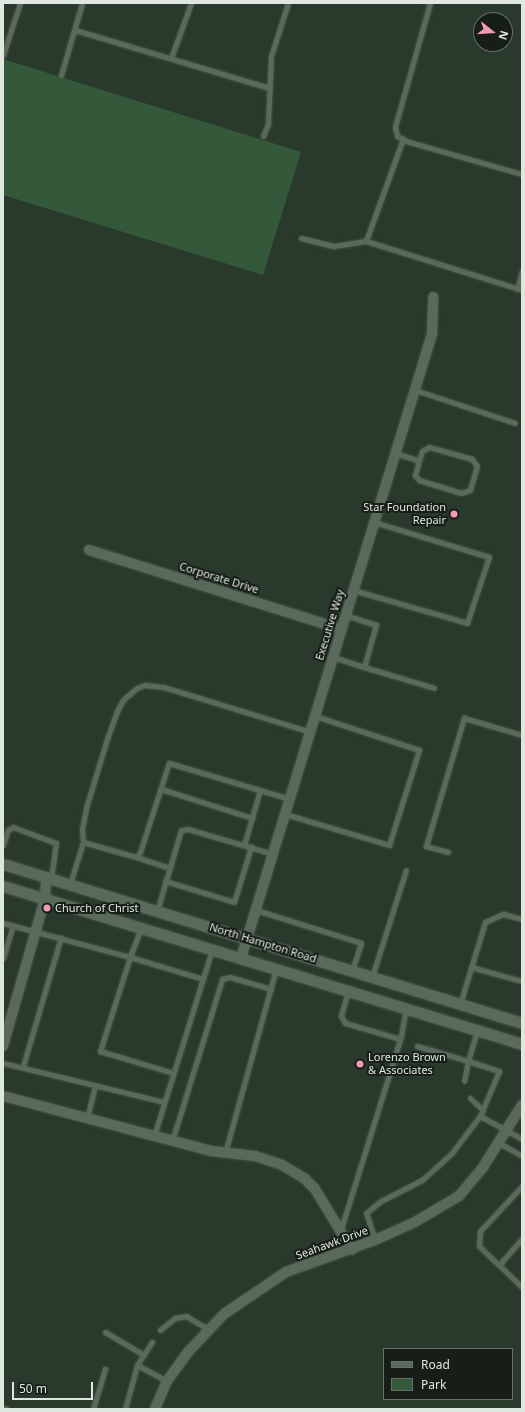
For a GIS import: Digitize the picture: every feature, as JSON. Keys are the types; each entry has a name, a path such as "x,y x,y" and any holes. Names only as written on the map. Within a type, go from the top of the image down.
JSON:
{"main road":[{"name":"North Hampton Road","path":"3,864 522,1023"},
{"name":"North Hampton Road","path":"3,886 522,1044"}],"street":[{"name":"Executive Way","path":"241,958 432,334 433,298"},
{"name":"Corporate Drive","path":"89,550 342,628"},
{"path":"3,1046 45,899 48,878"},
{"path":"3,1096 172,1141 225,1153 255,1156 268,1160 305,1179 319,1194 352,1250"},
{"name":"Seahawk Drive","path":"155,1409 167,1381 187,1353 224,1314 286,1272 352,1250 375,1240 415,1222 459,1196 499,1143 522,1105"}],"lane":[{"path":"3,55 20,3"},
{"path":"61,75 76,30 82,3"},
{"path":"172,58 191,3"},
{"path":"263,136 268,124 271,56 288,3"},
{"path":"430,3 395,127 398,136 403,139 522,174"},
{"path":"76,30 270,88"},
{"path":"366,241 403,139"},
{"path":"301,238 334,246 366,241 519,289 522,271"},
{"path":"415,390 515,422"},
{"path":"429,447 472,459 477,466 470,490 461,493 419,480 415,475 419,461 422,451 429,447"},
{"path":"395,454 419,461"},
{"path":"353,590 467,624 488,557 374,522"},
{"path":"346,615 376,625 364,667"},
{"path":"333,657 434,688"},
{"path":"70,884 83,842 82,829 86,808 110,732 123,700 137,688 145,685 164,687 310,732"},
{"path":"285,814 389,845 419,750 315,716"},
{"path":"448,852 426,846 464,718 522,735"},
{"path":"136,857 140,852 169,763 290,798"},
{"path":"161,789 252,818"},
{"path":"244,845 260,790"},
{"path":"3,845 8,830 13,827 56,843 48,878"},
{"path":"157,911 181,830 188,829 273,854"},
{"path":"83,842 170,868"},
{"path":"165,881 234,902 250,847"},
{"path":"372,977 406,870"},
{"path":"256,910 361,943 352,971"},
{"path":"460,1004 485,922 503,914 522,920"},
{"path":"3,923 61,937 203,979"},
{"path":"3,958 13,926"},
{"path":"141,928 100,1050 174,1073"},
{"path":"23,1066 61,937"},
{"path":"154,1136 212,950"},
{"path":"471,967 522,981"},
{"path":"225,1153 276,969"},
{"path":"172,1141 222,979 230,977 271,989"},
{"path":"348,991 341,1016 345,1023 400,1039"},
{"path":"341,1229 400,1039 406,1009"},
{"path":"464,1081 477,1030"},
{"path":"375,1240 366,1213 381,1201 422,1180 451,1154 480,1116 499,1070 417,1046"},
{"path":"3,1063 23,1066 164,1102"},
{"path":"86,1118 95,1085"},
{"path":"470,1098 483,1110"},
{"path":"480,1116 522,1139"},
{"path":"499,1143 522,1156"},
{"path":"522,1186 480,1231 479,1246 522,1287"},
{"path":"499,1265 522,1239"},
{"path":"160,1330 175,1318 186,1316 209,1330"},
{"path":"104,1332 144,1355"},
{"path":"125,1409 137,1365 152,1342"},
{"path":"137,1365 167,1381"},
{"path":"93,1409 105,1368"}],"green space":[{"path":"3,59 301,152 263,275 3,195"}],"place":[{"name":"Star Foundation Repair","path":"454,514"},
{"name":"Church of Christ","path":"47,908"},
{"name":"Lorenzo Brown & Associates","path":"360,1064"}]}
